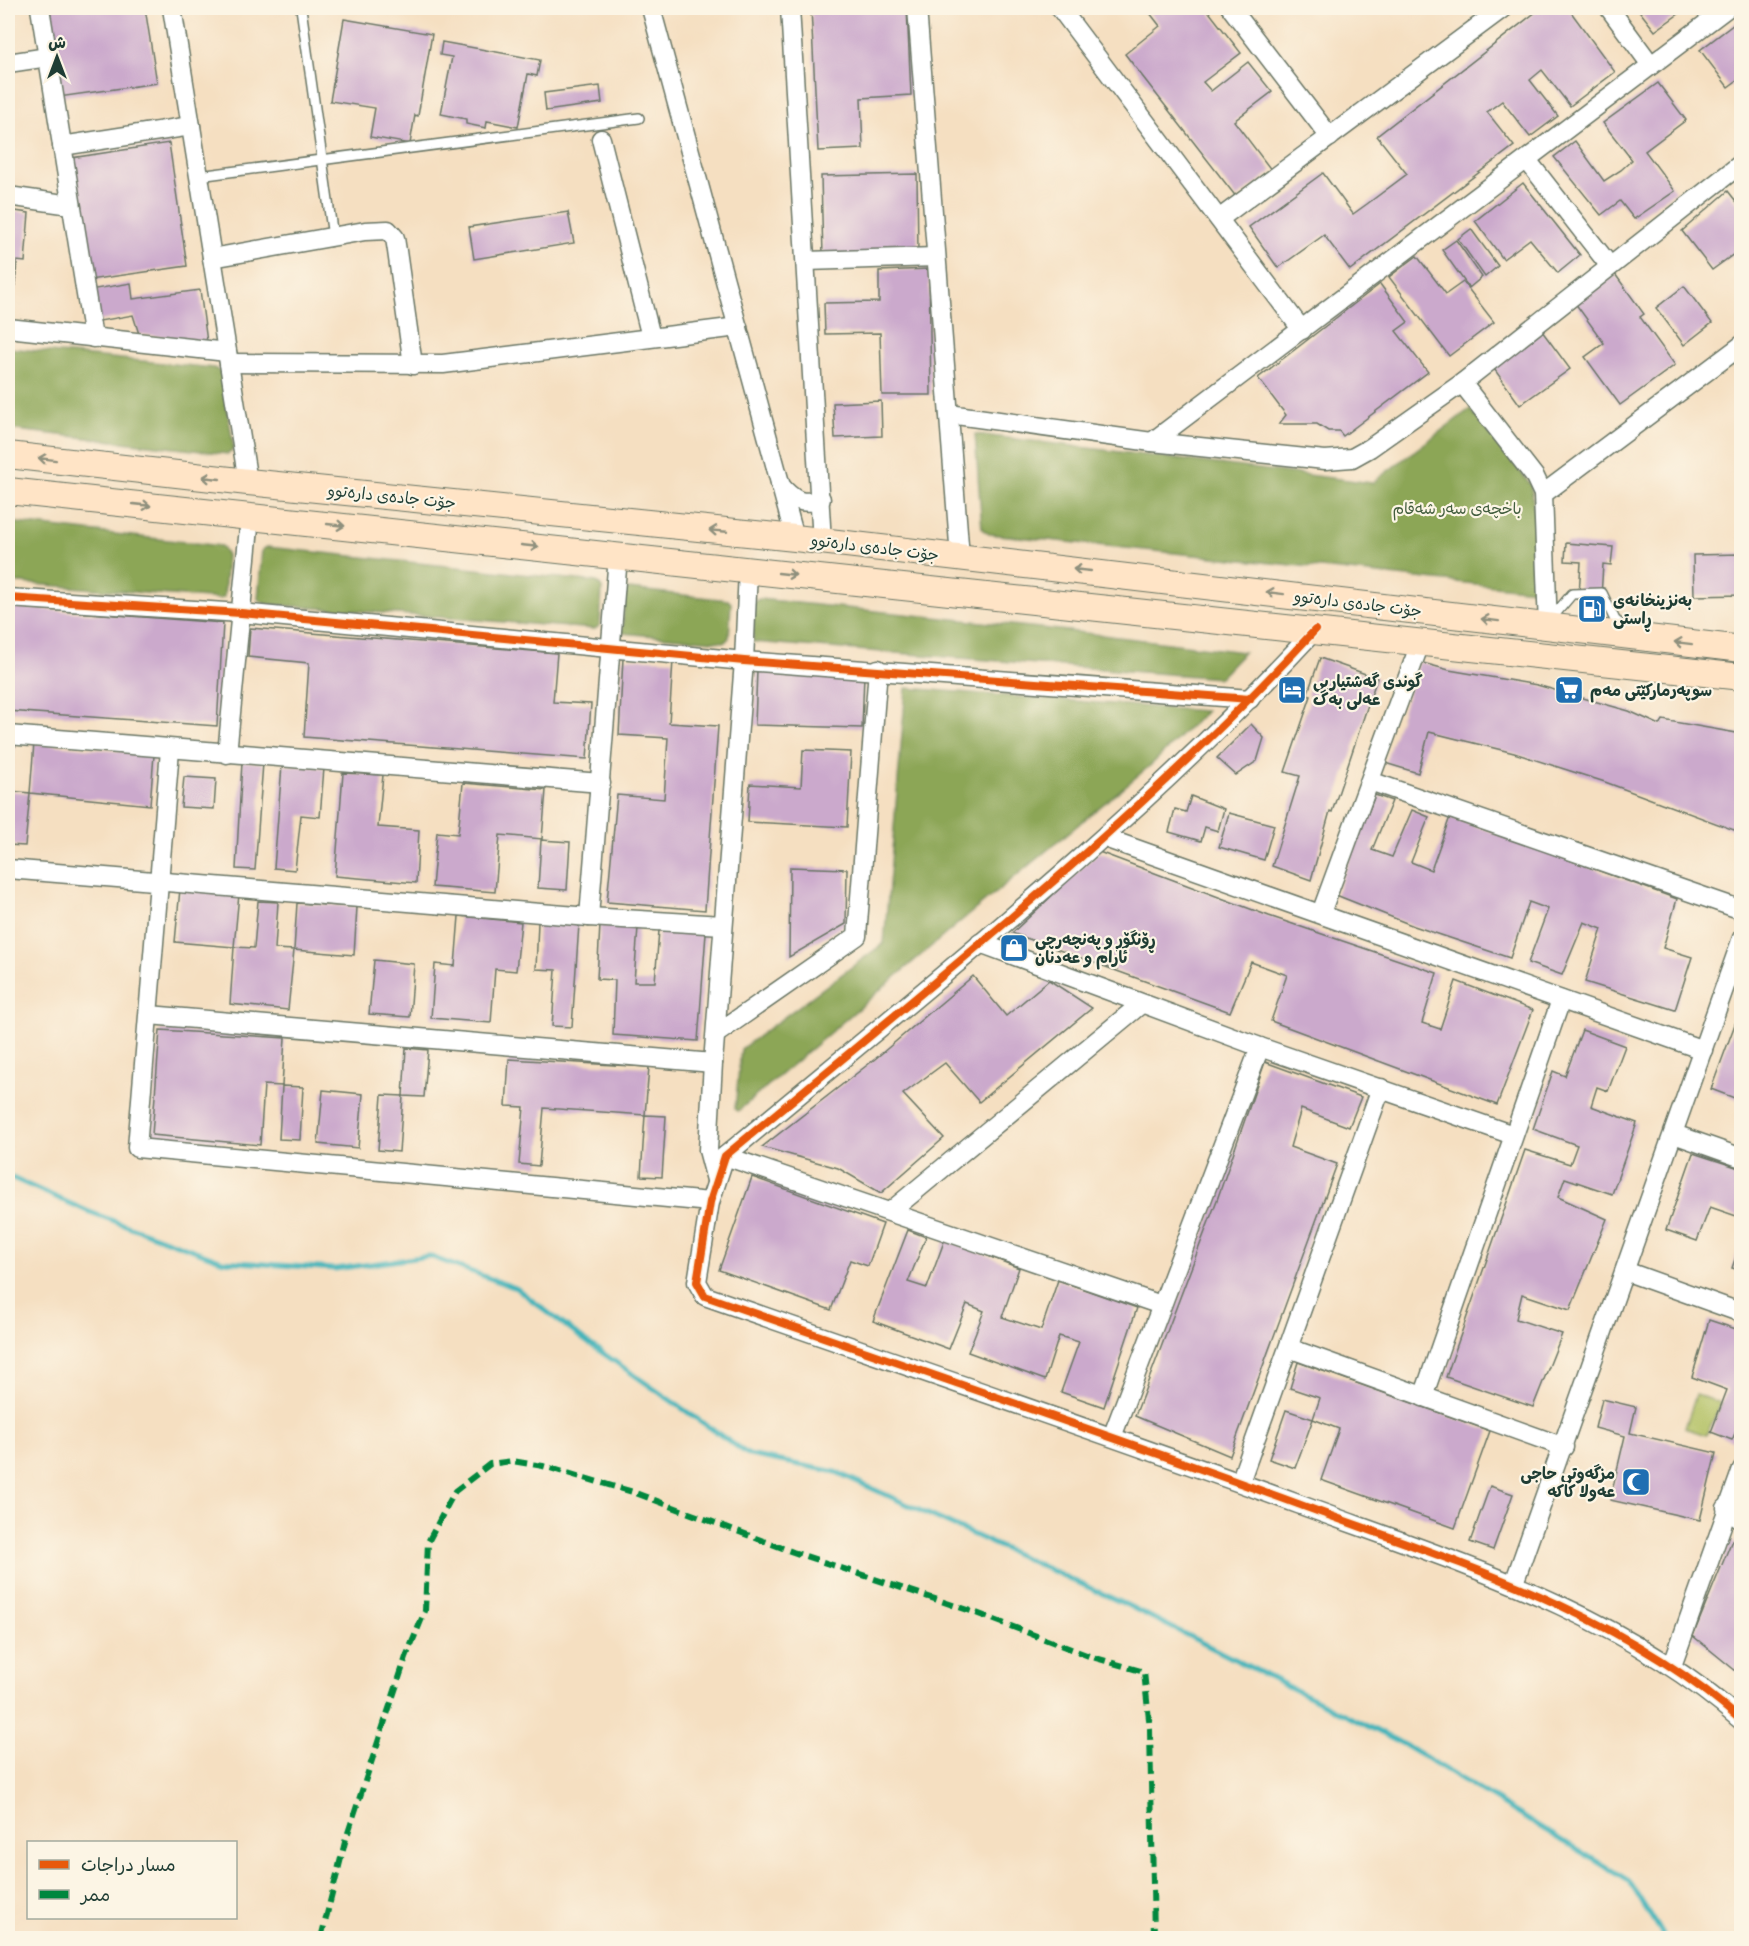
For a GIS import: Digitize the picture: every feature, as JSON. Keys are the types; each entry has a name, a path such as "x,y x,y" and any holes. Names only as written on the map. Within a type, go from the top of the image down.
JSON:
{"main road":[{"name":"جۆت جادەی دارەتوو","path":"8,455 795,538 1548,622 1646,638 1742,649"},
{"name":"جۆت جادەی دارەتوو","path":"8,491 1742,677"},
{"path":"965,558 968,593"}],"street":[{"path":"40,8 93,338"},
{"path":"172,8 248,482"},
{"path":"651,8 795,538"},
{"path":"790,8 822,542"},
{"path":"917,8 948,414 965,558"},
{"path":"1060,8 1302,330"},
{"path":"1231,8 1330,136"},
{"path":"1219,219 1503,8"},
{"path":"1609,8 1651,65"},
{"path":"1152,442 1727,8"},
{"path":"8,63 48,57"},
{"path":"62,146 191,126"},
{"path":"601,139 651,337"},
{"path":"1527,160 1609,265"},
{"path":"948,414 1152,442 1325,460 1352,458 1462,383 1609,265 1738,173"},
{"path":"8,196 71,205"},
{"path":"212,258 378,229 388,230 394,238 413,365"},
{"path":"806,261 936,257"},
{"path":"8,328 228,357 413,365 443,364 738,327"},
{"path":"1543,494 1742,345"},
{"path":"1462,383 1535,477 1543,494 1548,622"},
{"path":"780,485 799,502 809,503 821,499"},
{"path":"227,754 250,517"},
{"path":"589,917 618,556"},
{"path":"716,1180 708,1150 744,661 748,570"},
{"path":"8,598 241,613 744,661 878,669 1250,699"},
{"path":"1314,630 1250,699 1106,838 725,1156 710,1202 697,1282 705,1296 1240,1482 1514,1583 1672,1666 1742,1721"},
{"path":"1321,914 1421,641"},
{"path":"716,1034 857,936 878,669"},
{"path":"8,735 170,750 601,783"},
{"path":"170,750 137,1148 710,1202"},
{"path":"1370,781 1742,910"},
{"path":"1106,838 1703,1050"},
{"path":"8,869 589,917 723,925"},
{"path":"1514,1583 1742,938"},
{"path":"980,943 1141,1005 1513,1135"},
{"path":"1423,1396 1561,1000"},
{"path":"891,1211 1141,1005"},
{"path":"149,1015 713,1063"},
{"path":"1112,1437 1260,1047"},
{"path":"1240,1482 1381,1088"},
{"path":"1674,1134 1742,1158"},
{"path":"725,1156 1161,1305"},
{"path":"1625,1270 1742,1313"},
{"path":"1289,1348 1563,1447"},
{"path":"1672,1666 1726,1508 1742,1469"},
{"path":"1726,1508 1742,1521"}],"lane":[{"path":"301,8 333,237"},
{"path":"199,176 639,118"},
{"path":"1548,622 1572,594 1602,593 1621,626 1646,638"}],"green space":[{"path":"8,348 214,368 221,372 234,449 228,454 8,429"},
{"name":"باخچەی سەر شەقام","path":"1470,409 1531,485 1544,591 989,534 982,529 975,434 1372,483"},
{"path":"8,522 221,546 227,555 224,597 220,599 8,582"},
{"path":"267,547 597,582 602,588 600,625 595,629 265,604 258,599 262,550"},
{"path":"629,589 728,600 731,603 729,638 725,642 622,633 625,592"},
{"path":"759,599 1244,652 1219,678 753,642 754,602"},
{"path":"906,688 1206,711 1152,764 961,921 738,1111 735,1109 741,1049 884,943"},
{"path":"1696,1395 1722,1403 1706,1435 1685,1428"}],"building":[{"path":"46,8 145,8 157,83 59,97"},
{"path":"811,8 907,8 911,95 861,98 863,149 818,151"},
{"path":"1146,8 1206,8 1241,53 1203,82 1211,91 1248,62 1272,92 1234,121 1272,171 1237,198 1125,54 1160,26"},
{"path":"1541,8 1568,8 1615,72 1570,106 1542,70 1530,80 1558,116 1530,137 1502,101 1487,112 1514,146 1350,270 1324,235 1278,268 1249,227 1323,173 1353,214 1407,174 1377,136"},
{"path":"1637,8 1687,8 1655,31"},
{"path":"1742,18 1742,82 1739,79 1728,87 1700,50"},
{"path":"344,19 432,34 418,116 415,115 410,144 370,137 375,108 330,101"},
{"path":"442,42 540,60 537,76 528,74 518,127 487,121 486,128 466,124 466,119 441,114 452,57 440,55"},
{"path":"1658,83 1686,120 1645,151 1675,191 1634,219 1620,201 1601,215 1554,157 1575,141 1604,181 1621,170 1632,160 1603,123"},
{"path":"600,86 602,103 546,111 544,93"},
{"path":"169,143 187,266 89,280 71,158"},
{"path":"917,174 918,254 823,257 821,176"},
{"path":"1523,183 1580,255 1558,273 1530,239 1503,259 1475,221"},
{"path":"1728,191 1742,209 1742,248 1712,270 1682,231"},
{"path":"8,210 29,213 25,262 17,261 13,311 8,310"},
{"path":"568,212 574,243 474,259 469,227"},
{"path":"1471,229 1498,266 1485,277 1458,239"},
{"path":"1456,240 1482,277 1469,288 1442,250"},
{"path":"1417,256 1446,294 1463,282 1494,322 1449,356 1389,277"},
{"path":"929,269 931,395 882,395 880,333 825,334 824,303 879,302 879,271"},
{"path":"1615,274 1644,314 1640,317 1675,365 1620,405 1585,357 1604,343 1575,303"},
{"path":"131,283 133,299 200,290 207,342 139,334 133,315 94,322 89,290"},
{"path":"1380,284 1408,322 1396,331 1428,372 1343,436 1339,431 1328,431 1317,424 1279,424 1286,415 1258,378"},
{"path":"1684,286 1712,323 1684,345 1656,308"},
{"path":"1542,331 1570,369 1520,405 1492,366"},
{"path":"881,401 882,436 835,438 833,403"},
{"path":"1566,543 1613,547 1611,565 1603,564 1601,597 1579,595 1581,562 1565,561"},
{"path":"1742,554 1742,595 1694,596 1693,555"},
{"path":"8,607 223,623 217,726 8,711"},
{"path":"250,628 557,653 553,702 591,704 587,759 304,737 309,663 248,657"},
{"path":"623,658 673,660 669,723 718,726 705,910 607,902 617,795 664,799 668,738 619,735"},
{"path":"1320,658 1377,678 1332,812 1330,811 1311,880 1272,866 1300,776 1285,772 1311,696 1307,695"},
{"path":"1419,662 1449,670 1537,685 1629,711 1660,725 1663,720 1742,734 1742,833 1605,782 1514,753 1429,732 1418,773 1385,763"},
{"path":"757,670 864,675 862,728 755,725"},
{"path":"1251,724 1264,738 1257,761 1236,775 1217,758"},
{"path":"8,741 15,741 10,791 30,793 25,846 8,845"},
{"path":"34,743 154,755 150,805 30,793"},
{"path":"803,750 851,752 847,827 748,822 750,784 801,787"},
{"path":"242,762 263,763 255,870 236,869"},
{"path":"282,765 324,768 320,817 301,815 295,870 274,868"},
{"path":"343,773 383,775 378,827 419,830 416,883 335,876"},
{"path":"184,777 216,779 214,809 181,807"},
{"path":"463,783 546,790 542,839 500,835 495,892 432,887 437,832 458,834"},
{"path":"1375,795 1392,801 1372,850 1392,857 1412,810 1429,817 1411,862 1431,870 1450,817 1677,899 1663,948 1692,957 1675,1010 1585,982 1602,929 1584,922 1562,975 1528,963 1548,909 1529,902 1510,958 1414,926 1336,895"},
{"path":"1191,796 1224,809 1218,831 1205,827 1201,841 1169,832 1175,809 1186,812"},
{"path":"1229,813 1274,825 1264,860 1219,847"},
{"path":"541,840 570,842 567,890 538,888"},
{"path":"1099,852 1269,916 1437,973 1422,1023 1440,1029 1456,981 1533,1010 1497,1105 1271,1021 1287,975 1251,962 1230,1012 1012,933"},
{"path":"790,867 847,869 846,924 789,957"},
{"path":"180,889 239,894 234,947 175,942"},
{"path":"258,901 278,902 275,949 294,950 288,1010 230,1004 234,947 254,948"},
{"path":"297,903 357,907 354,955 294,950"},
{"path":"459,916 521,922 516,971 495,969 491,1023 431,1018 435,964 455,966"},
{"path":"538,922 579,924 572,1027 552,1026 556,970 536,969"},
{"path":"600,925 638,927 634,982 655,982 659,930 706,933 698,1041 613,1035 615,980 597,979"},
{"path":"374,960 414,964 410,1017 369,1014"},
{"path":"973,976 1006,1016 1049,980 1092,1008 979,1102 945,1063 903,1094 944,1138 881,1193 838,1168 762,1147 875,1059"},
{"path":"1742,1008 1742,1101 1711,1089"},
{"path":"160,1030 285,1038 282,1086 264,1085 260,1145 152,1135"},
{"path":"1582,1030 1625,1046 1608,1091 1597,1087 1591,1106 1637,1123 1612,1194 1565,1178 1558,1197 1607,1219 1570,1310 1522,1294 1516,1319 1562,1334 1533,1407 1446,1377 1525,1150 1570,1164 1577,1145 1533,1129 1553,1071 1565,1076"},
{"path":"406,1048 428,1050 424,1097 403,1096"},
{"path":"509,1059 649,1067 645,1115 544,1108 539,1166 519,1164 524,1107 506,1106"},
{"path":"1265,1062 1361,1097 1349,1127 1301,1109 1290,1147 1337,1164 1230,1456 1135,1416 1217,1200"},
{"path":"282,1086 303,1087 300,1140 279,1139"},
{"path":"323,1090 363,1094 358,1148 318,1144"},
{"path":"382,1095 403,1096 399,1152 378,1150"},
{"path":"645,1115 666,1116 662,1177 641,1176"},
{"path":"1693,1153 1742,1169 1742,1218 1710,1207 1697,1241 1666,1230"},
{"path":"752,1177 883,1224 868,1266 850,1260 831,1310 719,1270"},
{"path":"908,1230 926,1237 908,1282 927,1288 945,1239 1019,1268 1002,1317 1041,1330 1058,1280 1137,1308 1104,1407 1061,1392 1079,1342 1059,1336 1045,1380 968,1352 984,1311 967,1304 949,1349 873,1321"},
{"path":"1742,1242 1742,1271 1732,1268"},
{"path":"1709,1320 1742,1331 1742,1418 1732,1440 1711,1432 1727,1390 1692,1377"},
{"path":"1298,1362 1490,1431 1455,1528 1321,1480 1339,1429 1313,1419 1320,1398 1290,1388"},
{"path":"1602,1399 1636,1407 1630,1433 1716,1453 1700,1520 1610,1500 1625,1436 1595,1428"},
{"path":"1286,1410 1313,1419 1295,1468 1269,1459"},
{"path":"1490,1486 1513,1494 1493,1550 1470,1542"},
{"path":"1732,1540 1742,1549 1742,1676 1693,1636"}],"waterway":[{"path":"8,1176 87,1211 223,1261 335,1269 429,1256 516,1288 584,1340 749,1455 836,1472 1127,1605 1407,1746 1629,1881 1664,1938"}],"marked path":[{"path":"321,1938 345,1842 406,1657 425,1611 428,1542 455,1491 490,1464 512,1461 543,1466 633,1492 793,1552 971,1611 1089,1656 1144,1672 1150,1729 1154,1938"}],"cycle path":[{"path":"8,598 241,613 744,661 1250,699"},
{"path":"1315,630 1247,701 1103,837 954,966 725,1156 710,1202 697,1282 705,1296 1224,1477 1473,1568 1587,1618 1642,1648 1694,1682 1742,1721"}],"place":[{"name":"بەنزینخانەی ڕاستی","path":"1592,609"},
{"name":"گوندی گەشتیاریی عەلی بەگ","path":"1292,690"},
{"name":"سوپەرمارکێتی مەم","path":"1569,690"},
{"name":"ڕۆنگۆڕ و پەنچەرچی ئارام و عەدنان","path":"1014,948"},
{"name":"مزگەوتی حاجی عەولا کاکە","path":"1636,1482"}]}
